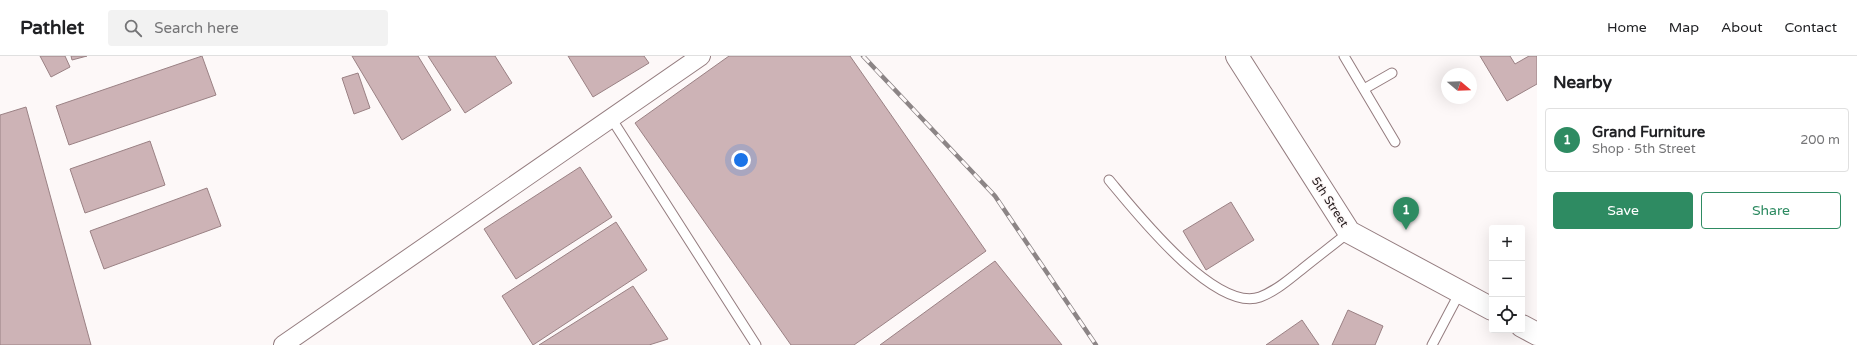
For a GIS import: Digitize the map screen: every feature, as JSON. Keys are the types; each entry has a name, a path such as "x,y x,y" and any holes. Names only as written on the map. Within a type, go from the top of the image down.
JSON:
{"street":[{"path":"283,345 701,56"},
{"name":"5th Street","path":"1236,56 1349,232 1489,308"},
{"path":"1525,328 1537,334"}],"lane":[{"path":"1344,56 1396,142"},
{"path":"1364,89 1392,73"},
{"path":"611,118 756,345"},
{"path":"1109,180 1149,227 1195,273 1231,295 1246,298 1259,297 1278,288 1349,232"},
{"path":"1432,345 1460,292"}],"building":[{"path":"40,56 65,56 70,67 51,77"},
{"path":"71,56 87,56 72,60"},
{"path":"202,56 216,95 69,145 56,106"},
{"path":"352,56 418,56 451,110 402,140"},
{"path":"428,56 495,56 512,83 465,113"},
{"path":"568,56 644,56 649,63 593,97"},
{"path":"729,56 850,56 986,251 854,345 791,345 635,123"},
{"path":"1480,56 1510,56 1515,64 1529,56 1537,56 1537,84 1507,101"},
{"path":"358,73 370,108 354,114 342,78"},
{"path":"26,107 91,345 0,345 0,115"},
{"path":"150,141 165,185 85,213 70,169"},
{"path":"580,167 612,217 516,279 484,229"},
{"path":"207,188 221,226 104,269 90,231"},
{"path":"1231,202 1254,240 1206,270 1183,231"},
{"path":"616,222 647,270 533,345 502,296"},
{"path":"995,261 1062,345 880,345"},
{"path":"633,286 668,339 649,345 539,345"},
{"path":"1348,310 1383,326 1375,345 1332,345"},
{"path":"1302,320 1319,345 1266,345"}],"railway":[{"path":"863,56 995,196 1096,345"}],"place":[{"name":"Grand Furniture","path":"1406,230"}]}
